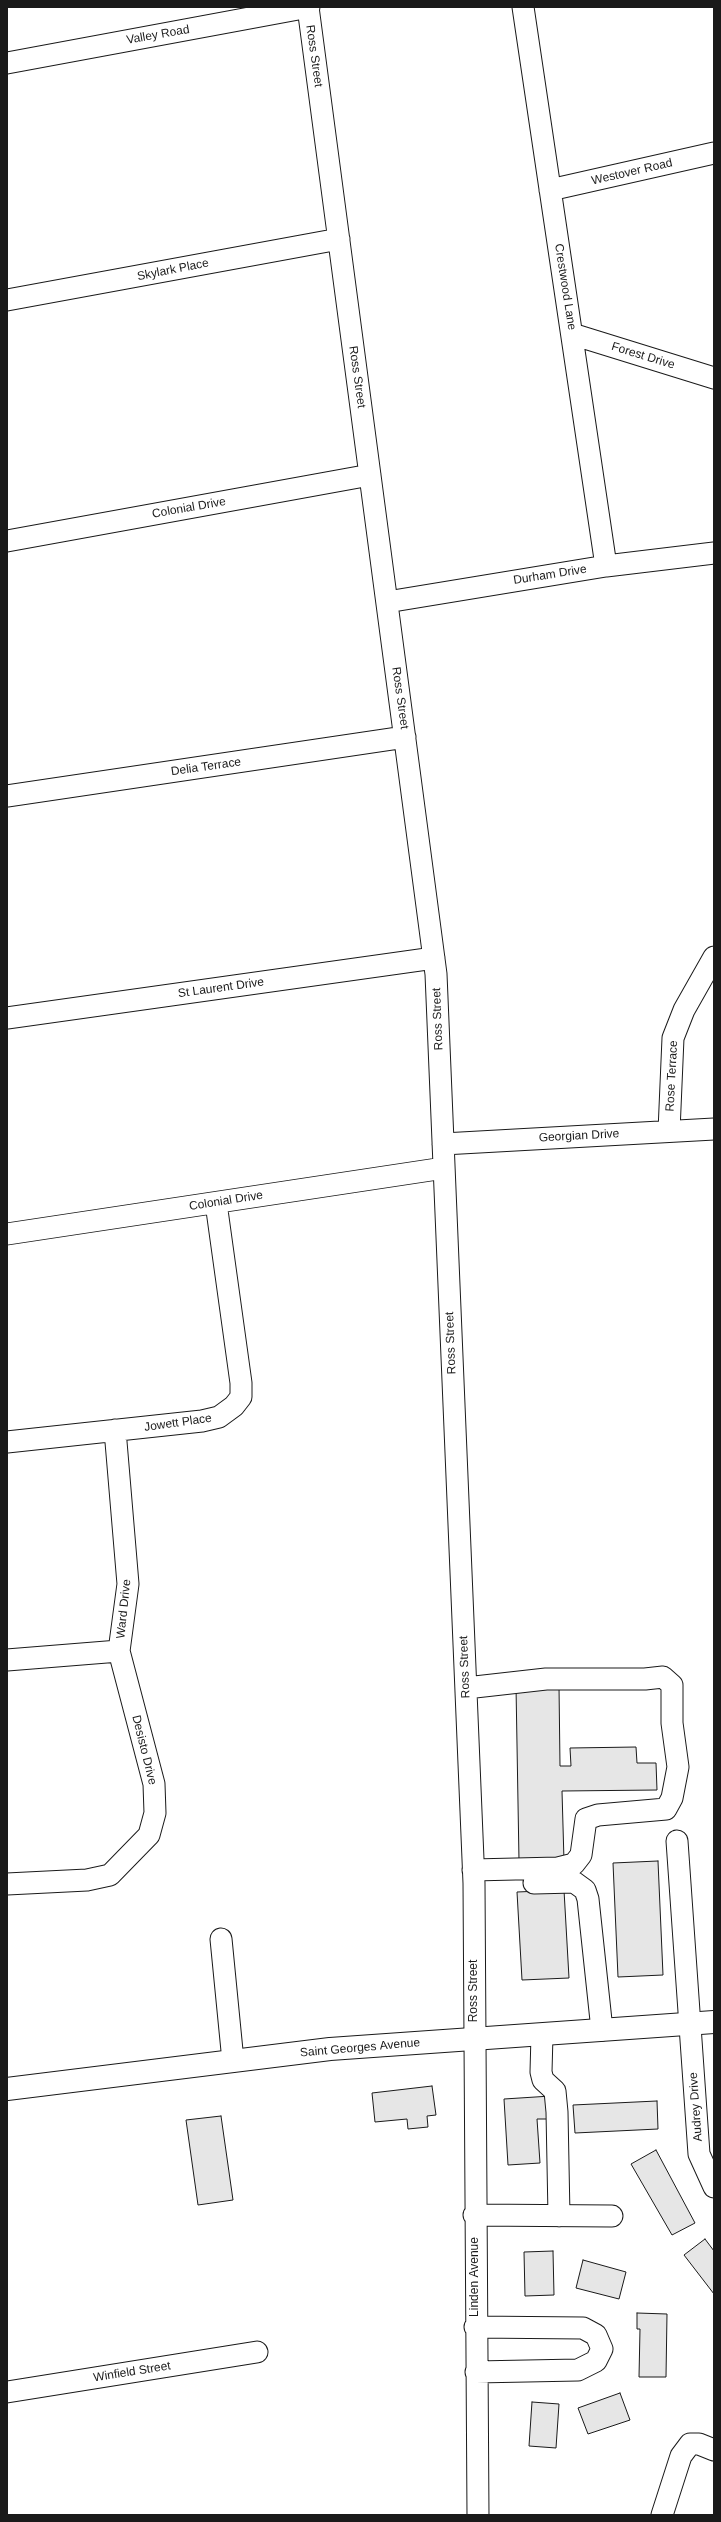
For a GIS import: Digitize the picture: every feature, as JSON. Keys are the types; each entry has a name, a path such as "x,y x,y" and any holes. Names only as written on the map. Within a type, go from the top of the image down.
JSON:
{"main road":[{"name":"Saint Georges Avenue","path":"7,2089 330,2049 714,2022"}],"street":[{"name":"Valley Road","path":"7,63 309,7"},
{"name":"Ross Street","path":"309,7 434,958 473,1876 474,2039"},
{"name":"Crestwood Lane","path":"523,7 606,566"},
{"name":"Westover Road","path":"550,190 714,153"},
{"name":"Skylark Place","path":"7,300 339,239"},
{"name":"Forest Drive","path":"572,334 714,378"},
{"name":"Colonial Drive","path":"7,541 370,476"},
{"name":"Durham Drive","path":"387,602 606,566 714,553"},
{"name":"Delia Terrace","path":"7,796 405,737"},
{"name":"St Laurent Drive","path":"7,1018 434,958"},
{"name":"Rose Terrace","path":"669,1132 673,1038 684,1010 714,958"},
{"name":"Georgian Drive","path":"443,1144 714,1129"},
{"name":"Colonial Drive","path":"7,1234 444,1168"},
{"name":"Jowett Place","path":"7,1442 202,1421 219,1417 234,1406 241,1397 216,1203"},
{"name":"Ward Drive","path":"7,1660 119,1651 128,1584 115,1430"},
{"name":"Desisto Drive","path":"7,1884 87,1880 110,1875 149,1835 155,1814 154,1784 119,1651"},
{"path":"466,1688 546,1679 645,1679 663,1676 672,1685 672,1723 678,1767 672,1798 666,1809 598,1814 586,1819 581,1855 574,1864 558,1868 473,1876"},
{"name":"Audrey Drive","path":"677,1841 699,2154 714,2187"},
{"path":"473,1876 574,1882 585,1890 588,1899 602,2030"},
{"path":"221,1939 233,2061"},
{"path":"542,2035 541,2072 543,2080 554,2091 557,2112 559,2216"},
{"name":"Linden Avenue","path":"474,2039 474,2215 478,2515"},
{"path":"474,2215 612,2216"},
{"path":"475,2327 583,2328 596,2335 602,2349 596,2361 578,2370 476,2372"},
{"name":"Winfield Street","path":"7,2392 257,2352"},
{"path":"662,2515 681,2456 690,2444 699,2444 714,2450"}],"building":[{"path":"516,1686 559,1686 560,1766 571,1766 570,1748 636,1747 637,1763 656,1763 657,1790 562,1791 564,1861 519,1861"},
{"path":"658,1861 663,1975 618,1977 613,1863"},
{"path":"564,1890 569,1978 522,1980 517,1892"},
{"path":"432,2086 436,2115 427,2116 428,2127 408,2129 407,2119 375,2122 372,2093"},
{"path":"551,2096 552,2119 537,2119 540,2163 508,2165 504,2099"},
{"path":"657,2101 658,2129 575,2133 573,2105"},
{"path":"221,2116 233,2200 198,2205 186,2120"},
{"path":"656,2150 695,2223 672,2235 631,2164"},
{"path":"705,2239 714,2251 714,2294 684,2255"},
{"path":"553,2251 554,2295 525,2296 524,2252"},
{"path":"583,2260 626,2272 619,2299 576,2288"},
{"path":"637,2313 667,2314 666,2377 639,2377 640,2329 637,2329"},
{"path":"620,2393 630,2420 588,2434 578,2408"},
{"path":"532,2402 559,2404 556,2448 529,2446"}]}
